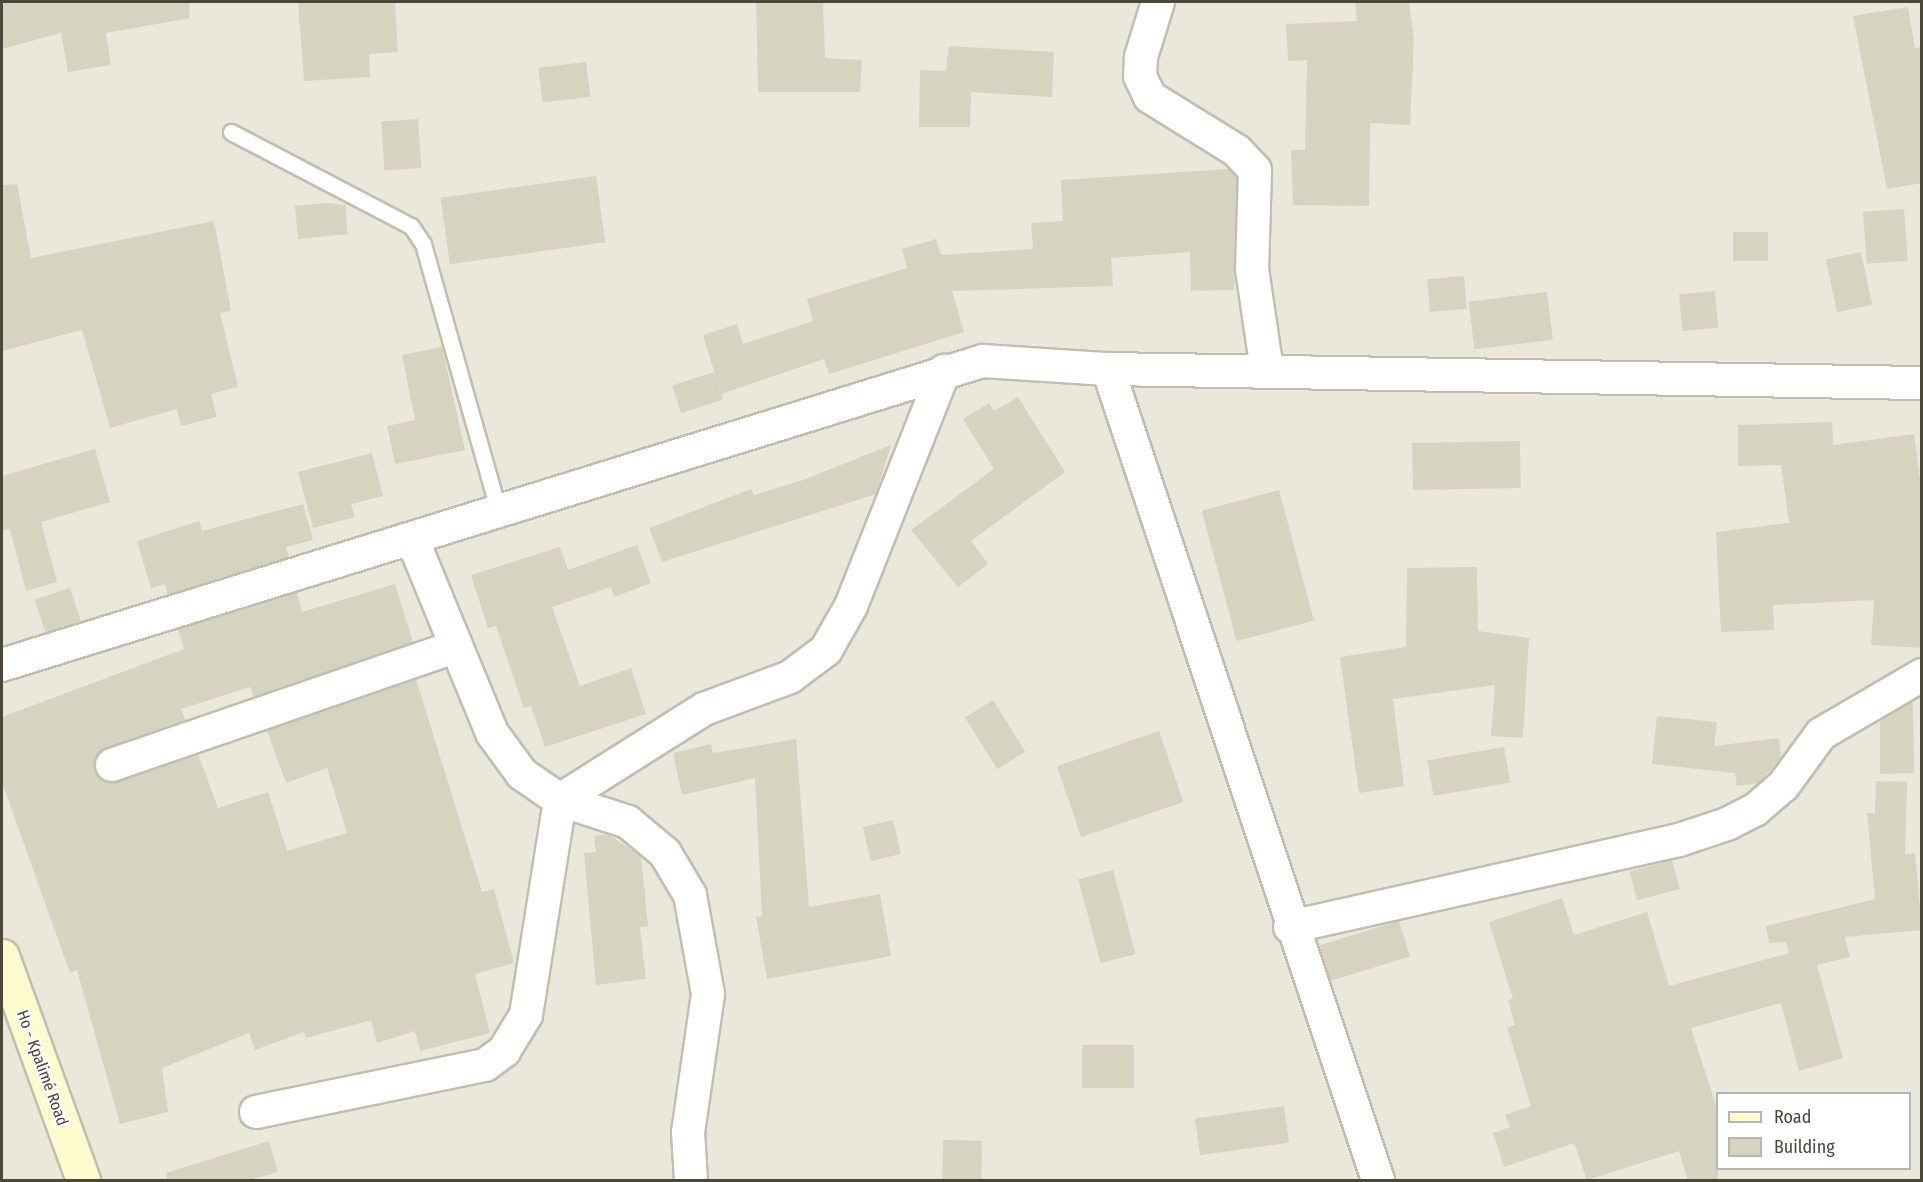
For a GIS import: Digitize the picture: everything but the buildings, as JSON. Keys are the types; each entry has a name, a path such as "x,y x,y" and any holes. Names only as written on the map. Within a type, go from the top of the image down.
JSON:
{"main road":[{"name":"Ho - Kpalimé Road","path":"2,956 83,1180"}],"street":[{"path":"1158,2 1140,57 1140,76 1150,97 1237,151 1256,170 1252,269 1267,370"},
{"path":"2,665 413,541 944,371 983,361 1108,369 1267,370 1641,382 1922,383"},
{"path":"1108,369 1290,927 1378,1180"},
{"path":"256,1113 485,1065 504,1051 526,1015 560,800 704,709 790,677 826,650 851,606 944,371"},
{"path":"413,541 454,647 492,733 522,774 560,800 628,822 665,853 690,895 708,994 688,1132 691,1180"},
{"path":"112,765 454,647"},
{"path":"1290,927 1679,840 1727,824 1755,810 1783,786 1821,734 1922,675"}],"lane":[{"path":"231,132 411,226 423,244 500,513"}],"shaded area":[{"path":"2,2 1921,2 1921,1180 2,1180"}]}
